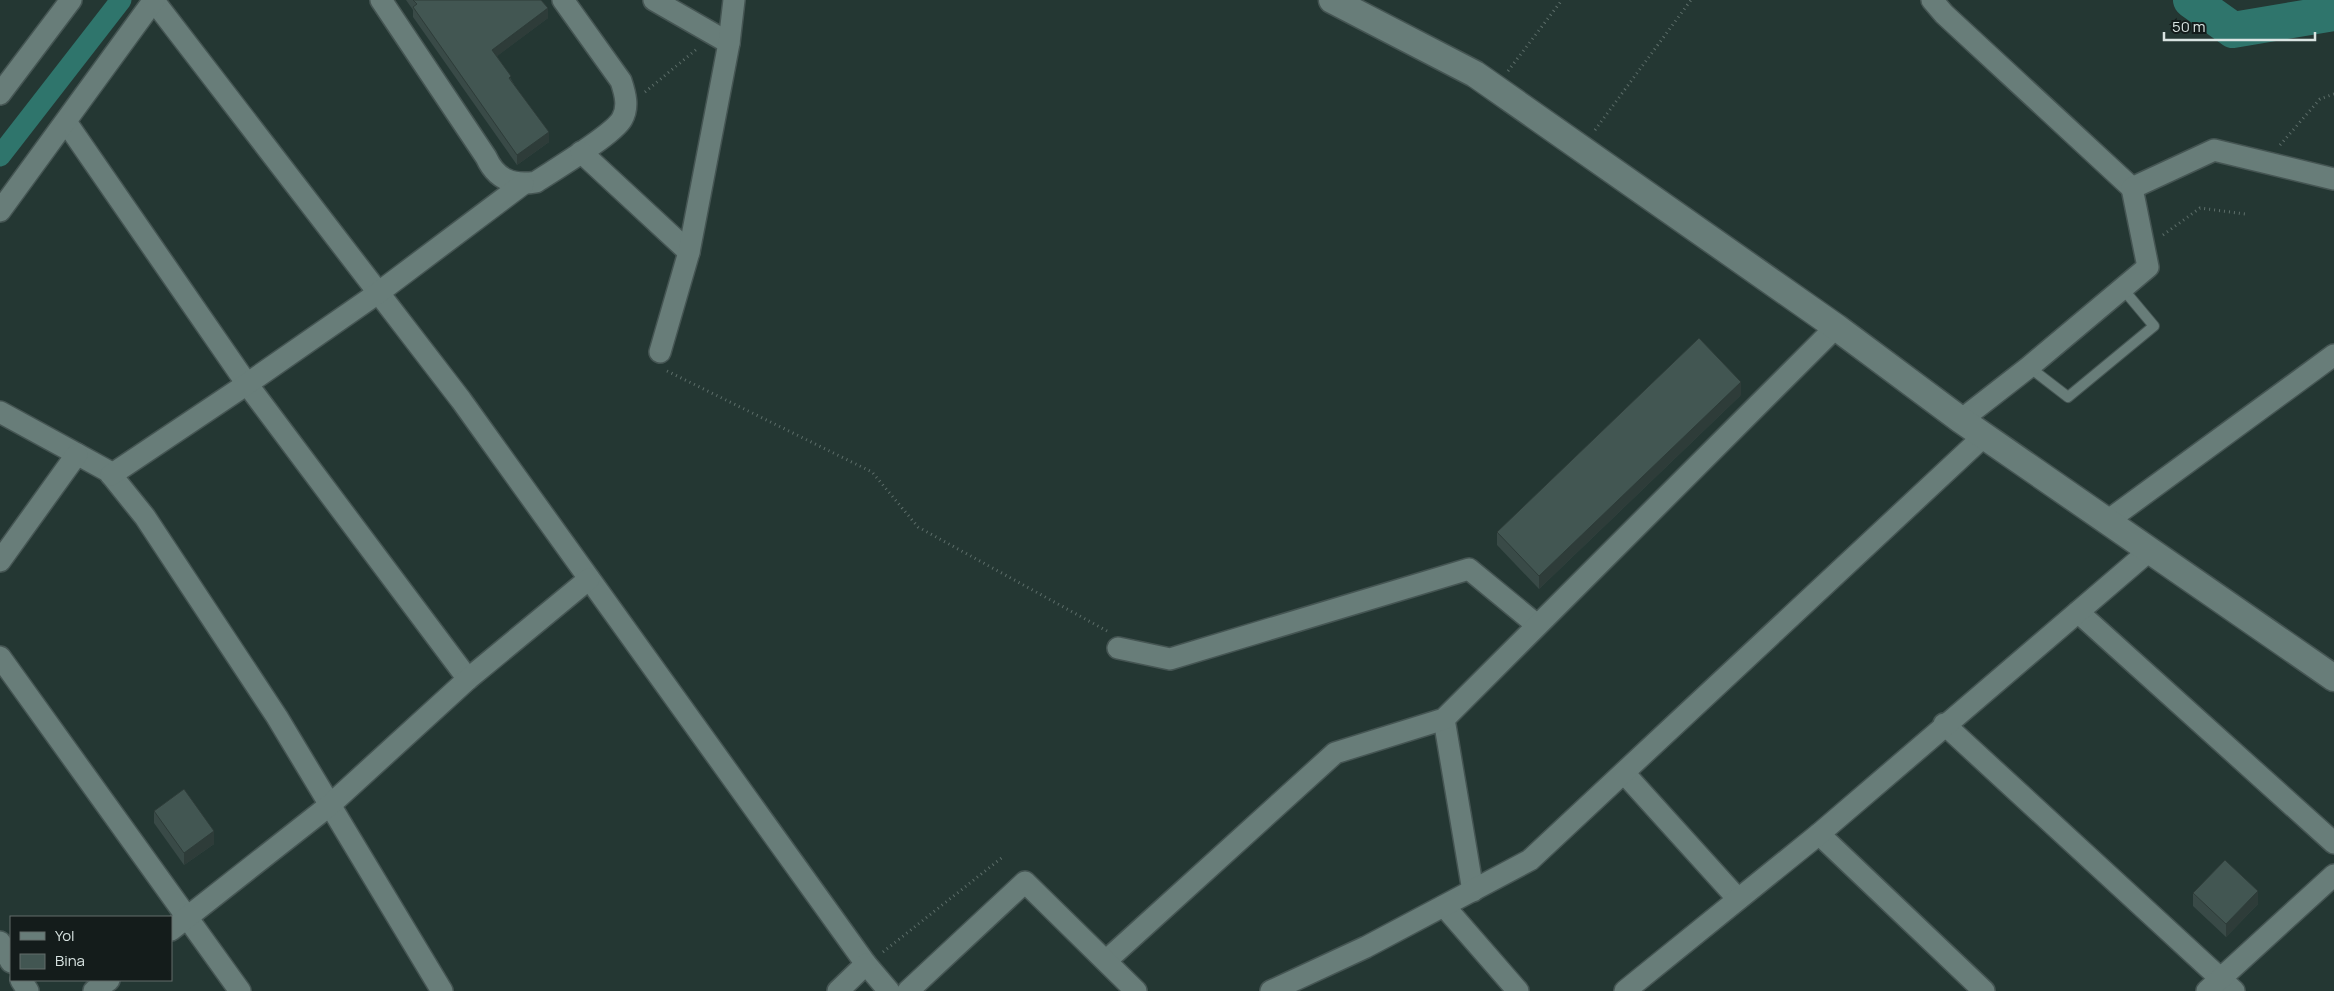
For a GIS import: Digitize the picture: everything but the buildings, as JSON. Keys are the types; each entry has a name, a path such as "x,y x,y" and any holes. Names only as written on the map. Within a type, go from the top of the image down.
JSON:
{"street":[{"path":"0,94 71,0"},
{"path":"0,210 154,0 461,400 866,964 889,991"},
{"path":"381,0 486,157 491,168 500,177 511,182 524,184 536,182 602,138 622,120 626,108 626,94 621,82 563,0"},
{"path":"654,0 721,39"},
{"path":"660,352 689,252 721,39 734,0"},
{"path":"1332,0 1475,74 1836,327 1960,420 2149,552 2332,673"},
{"path":"1932,0 1944,14 2132,188 2148,267 2029,367 1960,420"},
{"path":"66,122 247,384 468,679"},
{"path":"2132,188 2214,150 2334,180"},
{"path":"581,152 689,252"},
{"path":"111,475 378,293 524,184"},
{"path":"1107,960 1336,753 1444,719 1836,327"},
{"path":"2106,522 2334,355"},
{"path":"0,412 111,475 145,517 277,717 442,991"},
{"path":"1271,991 1366,948 1530,860 1984,436"},
{"path":"0,561 77,454"},
{"path":"1625,991 1819,834 1944,724 2149,552"},
{"path":"1118,648 1170,659 1470,569 1537,625"},
{"path":"179,924 330,805 468,679 589,579"},
{"path":"2078,612 2334,843"},
{"path":"0,657 179,924 240,991"},
{"path":"1444,719 1472,891"},
{"path":"1944,724 2220,987 2334,875"},
{"path":"1624,773 1738,899"},
{"path":"1819,834 1984,991"},
{"path":"908,991 1025,882 1107,960 1136,991"},
{"path":"1444,906 1518,991"},
{"path":"0,942 10,960"},
{"path":"838,991 866,964"},
{"path":"94,991 108,981"}],"lane":[{"path":"2029,367 2068,397 2154,326 2123,289"}],"path":[{"path":"1495,88 1562,0"},
{"path":"1581,148 1691,0"},
{"path":"626,108 721,39"},
{"path":"2265,162 2320,99 2334,94"},
{"path":"2144,249 2200,208 2245,214"},
{"path":"660,352 662,369 872,472 918,527 1106,630 1118,648"},
{"path":"866,964 1004,856"}],"waterway":[{"path":"0,156 121,0"},
{"path":"2191,0 2233,30 2334,13"}]}
